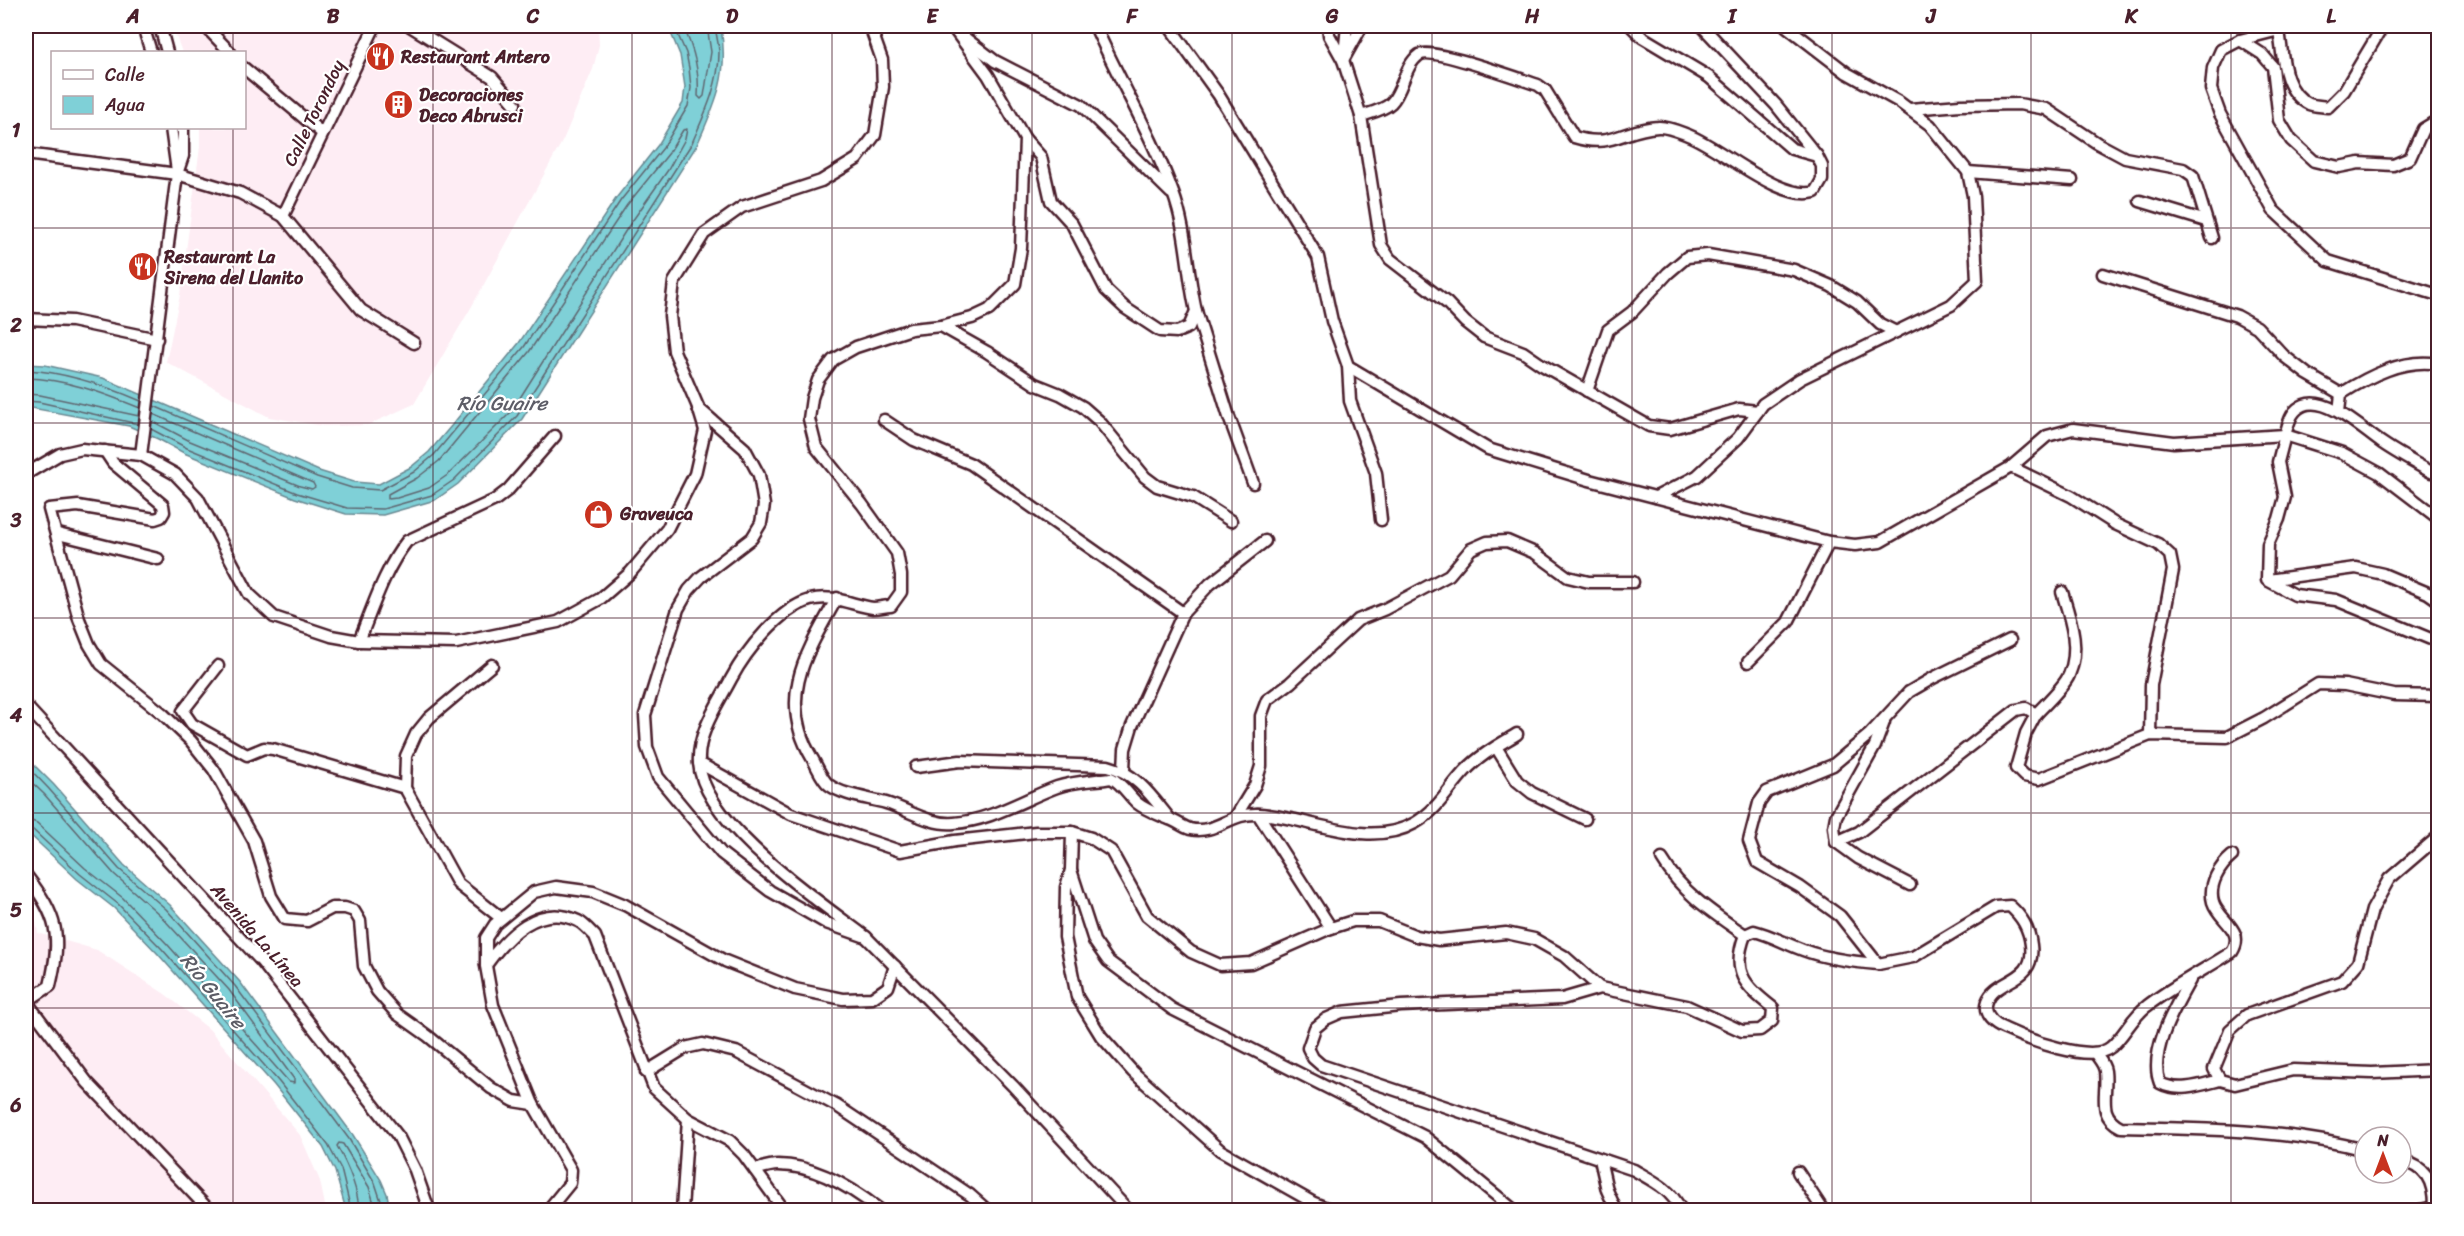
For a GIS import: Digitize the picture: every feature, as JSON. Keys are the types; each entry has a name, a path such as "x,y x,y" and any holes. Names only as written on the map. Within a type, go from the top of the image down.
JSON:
{"street":[{"path":"143,26 151,51"},
{"path":"160,26 167,51"},
{"path":"205,26 229,51"},
{"name":"Calle Torondoy","path":"283,216 375,26"},
{"path":"410,26 492,78 515,104"},
{"path":"26,474 60,454 82,449 141,455 175,474 198,498 249,594 274,616 331,636 359,641 456,643 558,622 600,599 630,573 668,530 695,474 705,430 698,407 674,351 670,316 674,282 704,234 742,207 821,181 857,159 874,135 883,87 882,60 870,26"},
{"path":"1095,26 1139,114 1174,195 1196,311 1229,417 1253,483"},
{"path":"1328,26 1329,35 1343,60 1361,116 1381,245 1390,260 1447,303 1484,338 1523,352 1649,426 1670,429 1739,409 1758,411"},
{"path":"1343,60 1347,26"},
{"path":"1343,60 1362,26"},
{"path":"1631,26 1642,37 1709,77 1792,149 1817,156"},
{"path":"1361,116 1391,103 1413,61 1419,55 1427,52 1538,85 1545,90 1574,137 1585,141 1605,142 1660,126 1691,136 1763,178 1798,194 1815,192 1822,180 1822,166 1817,156 1776,105 1702,26"},
{"path":"1656,497 1697,476 1737,438 1763,404 1800,379 1951,305 1977,281 1973,196 1968,172 1930,125 1910,109 1847,73 1786,26"},
{"path":"2382,26 2344,91 2328,107 2309,104 2294,92 2287,78 2276,28 2240,40 2221,50 2213,68 2211,89 2220,114 2273,210 2328,261 2439,295"},
{"path":"952,27 995,61 1081,105 1174,195"},
{"path":"952,27 988,75 1025,139 1041,157 1051,201 1072,224 1106,290 1125,308 1160,331 1177,332 1189,327 1196,311"},
{"path":"1176,28 1318,257 1332,321 1348,366 1350,401 1376,473 1381,520"},
{"path":"2240,40 2262,54 2273,67 2279,120 2291,140 2314,161 2339,167 2359,163 2393,165 2410,158 2423,129 2439,120"},
{"path":"246,70 322,133"},
{"path":"1910,109 2019,104 2046,109 2097,143 2125,158 2183,169 2193,176 2211,238"},
{"path":"171,129 177,174"},
{"path":"141,455 177,174 183,156 183,129"},
{"path":"1025,139 1021,249 1015,284 989,310 972,318 941,326 911,329 856,347 833,360 818,380 812,398 809,419 816,447 862,504 897,553 901,592 891,606 874,608 837,598 810,600 788,612 761,636 733,675 705,729 699,763 705,786 716,806 767,862 866,937 1013,1086 1128,1210"},
{"path":"26,154 177,174 240,193 283,216 361,310 414,343"},
{"path":"1968,172 2072,180"},
{"path":"2140,201 2206,221"},
{"path":"1587,391 1608,330 1632,312 1668,273 1687,257 1708,255 1794,270 1832,286 1857,302 1880,324 1896,332"},
{"path":"2103,274 2238,316 2257,327 2284,356 2307,374 2341,394"},
{"path":"26,319 72,321 157,339"},
{"path":"941,326 987,352 1035,384 1083,407 1099,421 1145,477 1157,486 1192,497 1231,521"},
{"path":"2341,394 2370,376 2439,356"},
{"path":"2422,361 2439,364"},
{"path":"1348,366 1488,449 1589,480 1829,542 1856,545 1880,542 2011,466 2047,436 2073,429 2175,442 2285,435 2342,453 2379,473 2439,518"},
{"path":"2339,412 2341,394"},
{"path":"2267,580 2268,544 2279,519 2285,497 2278,462 2291,414 2304,405 2314,404 2339,412 2383,444 2431,472 2439,472"},
{"path":"698,407 745,449 759,475 764,505 761,523 753,538 700,577 678,609 645,715 647,747 658,777 721,853 770,891 826,923 866,937"},
{"path":"884,420 914,440 971,464 1184,613"},
{"path":"359,641 381,584 407,541 495,500 508,490 555,436"},
{"path":"105,451 113,463 163,505 164,512 161,517 155,519 78,506 49,509 58,534 79,619 89,644 101,664 163,714 191,741 214,770 254,841 271,896 278,911 285,919 307,921 332,908 354,911 360,921 364,966 376,991 397,1014 429,1036 491,1088 514,1101 533,1104"},
{"path":"2011,466 2072,496 2115,524 2158,544 2169,555 2173,570 2151,685 2150,735"},
{"path":"58,534 158,559"},
{"path":"1124,770 1125,749 1132,726 1184,613 1210,584 1265,541"},
{"path":"1236,816 1255,785 1261,766 1261,716 1267,700 1290,683 1358,620 1385,609 1449,575 1471,549 1487,542 1508,541 1535,553 1568,577 1589,582 1633,582"},
{"path":"1748,662 1788,622 1829,542"},
{"path":"2267,580 2356,568 2383,574 2439,600"},
{"path":"2267,580 2295,595 2336,600 2439,642"},
{"path":"2061,592 2072,624 2075,650 2069,676 2036,714 2026,733 2016,768 2024,776 2039,779 2150,735 2227,737 2264,718 2318,684 2346,685 2394,695 2439,696"},
{"path":"837,598 804,659 796,695 798,723 805,746 828,785 844,792 900,807 938,823 957,823 1000,811 1059,786 1111,778 1151,812 1189,829 1210,830 1236,816 1258,814 1360,833 1387,832 1413,824 1435,809 1466,770 1517,734"},
{"path":"1878,964 1840,916 1800,887 1757,862 1749,841 1758,803 1767,792 1833,765 1870,734 1909,692 2010,640"},
{"path":"492,665 429,718 416,734 406,756 405,788 458,884 501,918"},
{"path":"218,666 183,711 192,724 247,755 264,748 273,749 405,788"},
{"name":"Avenida La Línea","path":"26,706 261,961 398,1136 415,1170 429,1210"},
{"path":"1836,842 1859,832 2016,710 2026,708 2036,714"},
{"path":"1886,718 1875,746 1836,816 1834,827 1836,842 1858,858 1910,885"},
{"path":"1496,747 1517,781 1532,794 1585,819"},
{"path":"916,767 960,761 1108,766 1124,770 1143,786 1170,819"},
{"path":"699,763 791,814 900,851 978,838 1036,832 1072,832 1090,838 1111,851 1147,916 1191,952 1220,965 1251,963 1331,928 1353,921 1379,921 1416,936 1439,940 1506,933 1534,939 1564,956 1600,988"},
{"path":"1258,814 1331,928"},
{"path":"1072,832 1071,870 1066,887 1065,937 1077,997 1101,1036 1133,1072 1220,1150 1314,1203 1332,1210"},
{"path":"2220,1080 2214,1069 2230,1030 2247,1015 2342,981 2358,963 2372,910 2389,879 2439,837"},
{"path":"1680,1210 1675,1198 1660,1184 1634,1170 1321,1065 1313,1058 1308,1048 1316,1028 1326,1019 1342,1012 1401,1006 1562,999 1600,988 1687,1006 1742,1031 1760,1030 1772,1021 1773,1008 1754,993 1737,966 1745,935 1754,931 1772,936 1802,950 1848,962 1878,964 1913,957 1996,907 2010,906 2022,917 2030,936 2033,958 2027,970 1997,990 1987,1001 1986,1010 1993,1024 2013,1033 2067,1050 2096,1053 2109,1049 2145,1007 2232,952 2236,945 2235,931 2213,903 2213,891 2219,867 2232,856"},
{"path":"1662,860 1673,878 1701,905 1745,935"},
{"path":"1071,870 1094,941 1108,961 1141,987 1172,1009 1425,1137 1514,1210"},
{"path":"26,875 55,924 58,955 50,986 26,1001 87,1082 209,1210"},
{"path":"548,1210 570,1183 571,1170 533,1104 493,1005 486,966 486,938 501,918 534,892 556,887 593,892 625,904 725,961 795,989 843,999 872,998 880,993 888,987 895,966"},
{"path":"486,966 500,945 537,917 562,915 580,921 595,936 654,1088 688,1119 730,1141 755,1170 784,1210"},
{"path":"2192,977 2168,1022 2155,1071 2160,1083 2170,1088 2220,1080 2235,1084 2293,1070 2372,1073 2439,1070"},
{"path":"646,1072 685,1048 703,1044 736,1052 837,1106 970,1195 987,1210"},
{"path":"2096,1053 2105,1068 2105,1110 2110,1122 2121,1127 2217,1130 2338,1143 2353,1147"},
{"path":"682,1210 688,1119"},
{"path":"1600,1159 1607,1190 1616,1210"},
{"path":"2413,1163 2418,1164 2431,1182 2434,1192 2436,1206 2420,1210"},
{"path":"755,1170 776,1164 811,1169 880,1210"},
{"path":"1798,1172 1823,1210"}],"shaded area":[{"path":"172,26 598,26 599,45 593,69 563,140 472,306 414,404 368,425 323,426 269,417 166,362 180,295 200,147 200,129 246,129 246,51 182,51"},
{"path":"26,904 36,922 38,933 97,950 165,994 209,1029 300,1135 320,1181 326,1210 26,1210"}],"water":[{"name":"Río Guaire","path":"668,26 720,26 721,28 722,74 715,101 697,145 522,419 458,484 435,500 383,515 346,514 295,498 184,453 129,426 26,407 26,364 45,365 103,378 319,471 354,482 379,484 411,467 429,452 519,343 617,197 658,145 683,103 685,87 680,55"},
{"name":"Río Guaire","path":"26,757 54,785 124,865 170,905 240,982 353,1135 381,1180 390,1210 346,1210 335,1171 323,1147 274,1085 114,908 77,879 26,831"}],"place":[{"name":"Restaurant Antero","path":"380,57"},
{"name":"Decoraciones Deco Abrusci","path":"398,105"},
{"name":"Restaurant La Sirena del Llanito","path":"143,267"},
{"name":"Graveuca","path":"599,514"}]}
